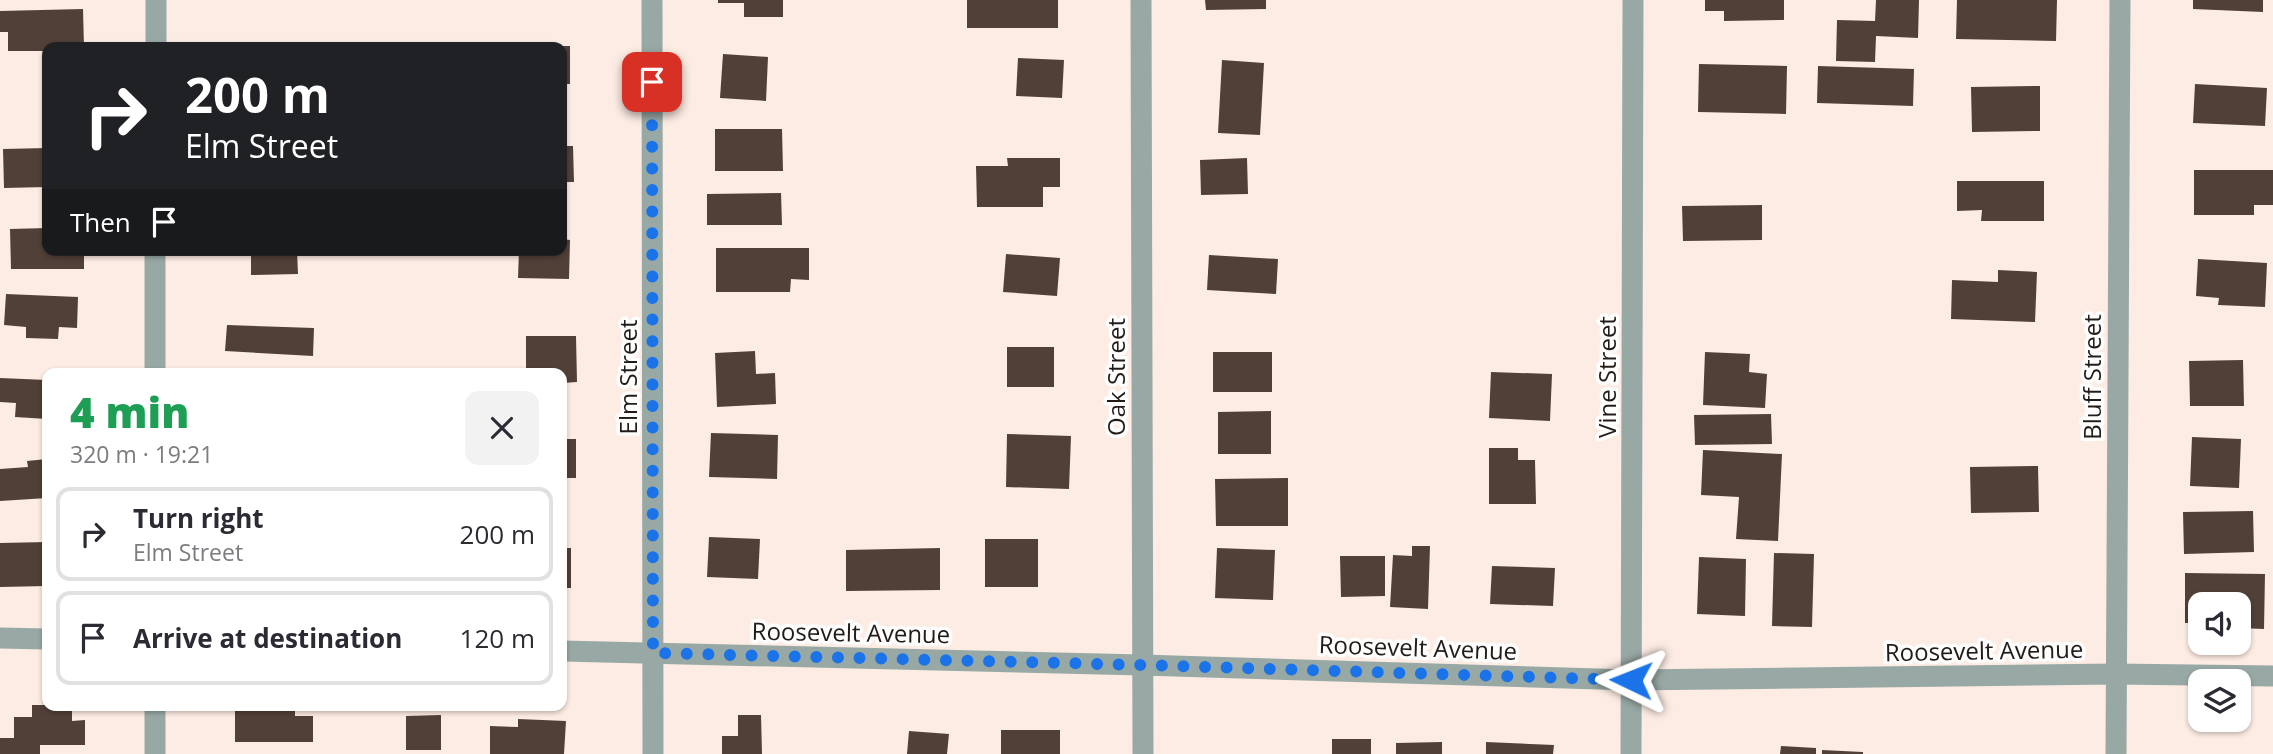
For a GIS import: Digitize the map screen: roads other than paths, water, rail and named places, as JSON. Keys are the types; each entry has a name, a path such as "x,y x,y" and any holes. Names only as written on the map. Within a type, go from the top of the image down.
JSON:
{"street":[{"path":"156,0 156,42"},
{"name":"Elm Street","path":"652,0 653,754"},
{"name":"Oak Street","path":"1141,0 1143,754"},
{"name":"Vine Street","path":"1631,754 1633,0"},
{"name":"Bluff Street","path":"2116,754 2120,0"},
{"path":"155,256 155,368"},
{"path":"0,638 42,639"},
{"name":"Roosevelt Avenue","path":"567,651 1631,680 2115,674 2273,677"},
{"path":"155,711 155,754"}]}
